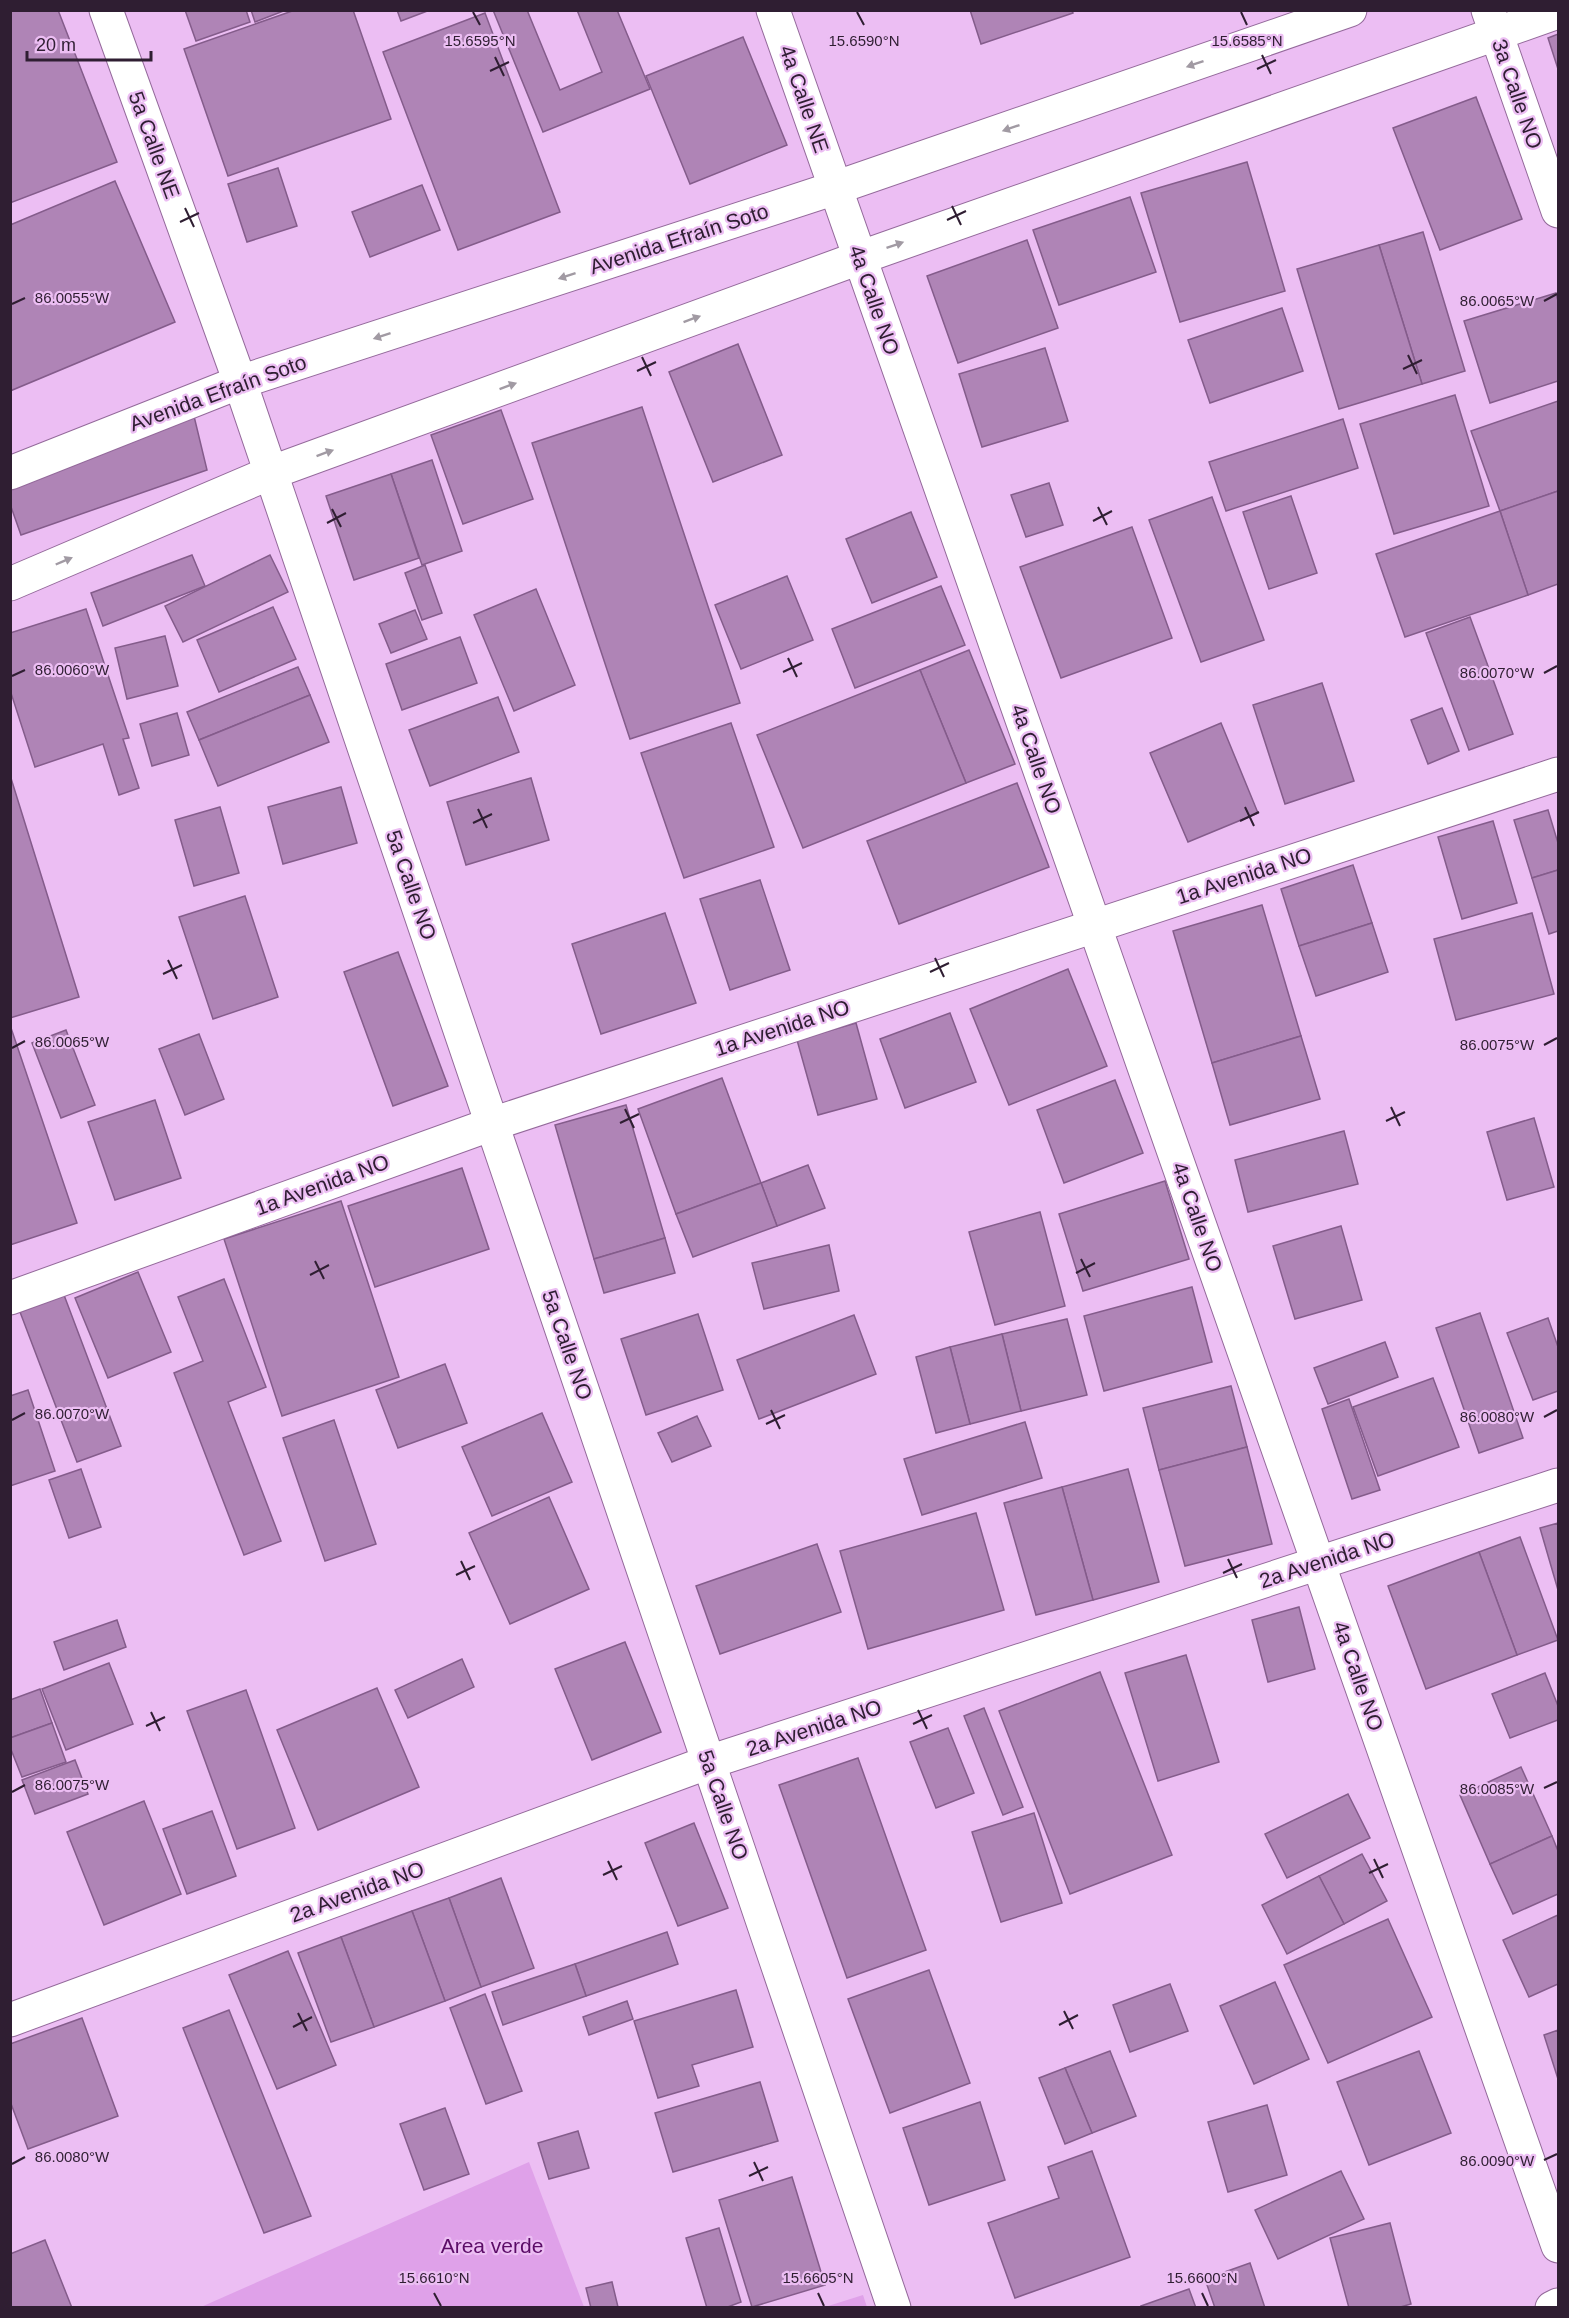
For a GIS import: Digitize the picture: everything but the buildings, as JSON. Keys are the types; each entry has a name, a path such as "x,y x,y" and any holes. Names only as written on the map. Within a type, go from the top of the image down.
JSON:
{"street":[{"name":"5a Calle NE","path":"106,10 240,382"},
{"name":"4a Calle NE","path":"773,10 836,188"},
{"name":"Avenida Efraín Soto","path":"10,473 240,382 836,188 1350,10"},
{"path":"10,584 270,473 859,258 1492,22 1558,12"},
{"name":"3a Calle NO","path":"1492,22 1558,211"},
{"name":"4a Calle NO","path":"836,188 1558,2246"},
{"name":"5a Calle NO","path":"240,382 894,2307"},
{"name":"1a Avenida NO","path":"10,1298 492,1124 1558,774"},
{"name":"2a Avenida NO","path":"10,2020 709,1762 1558,1485"},
{"path":"1552,2307 1558,2305"}],"green space":[{"name":"Area verde","path":"529,2162 584,2307 201,2307"},
{"path":"863,2295 867,2307 825,2307"}]}
